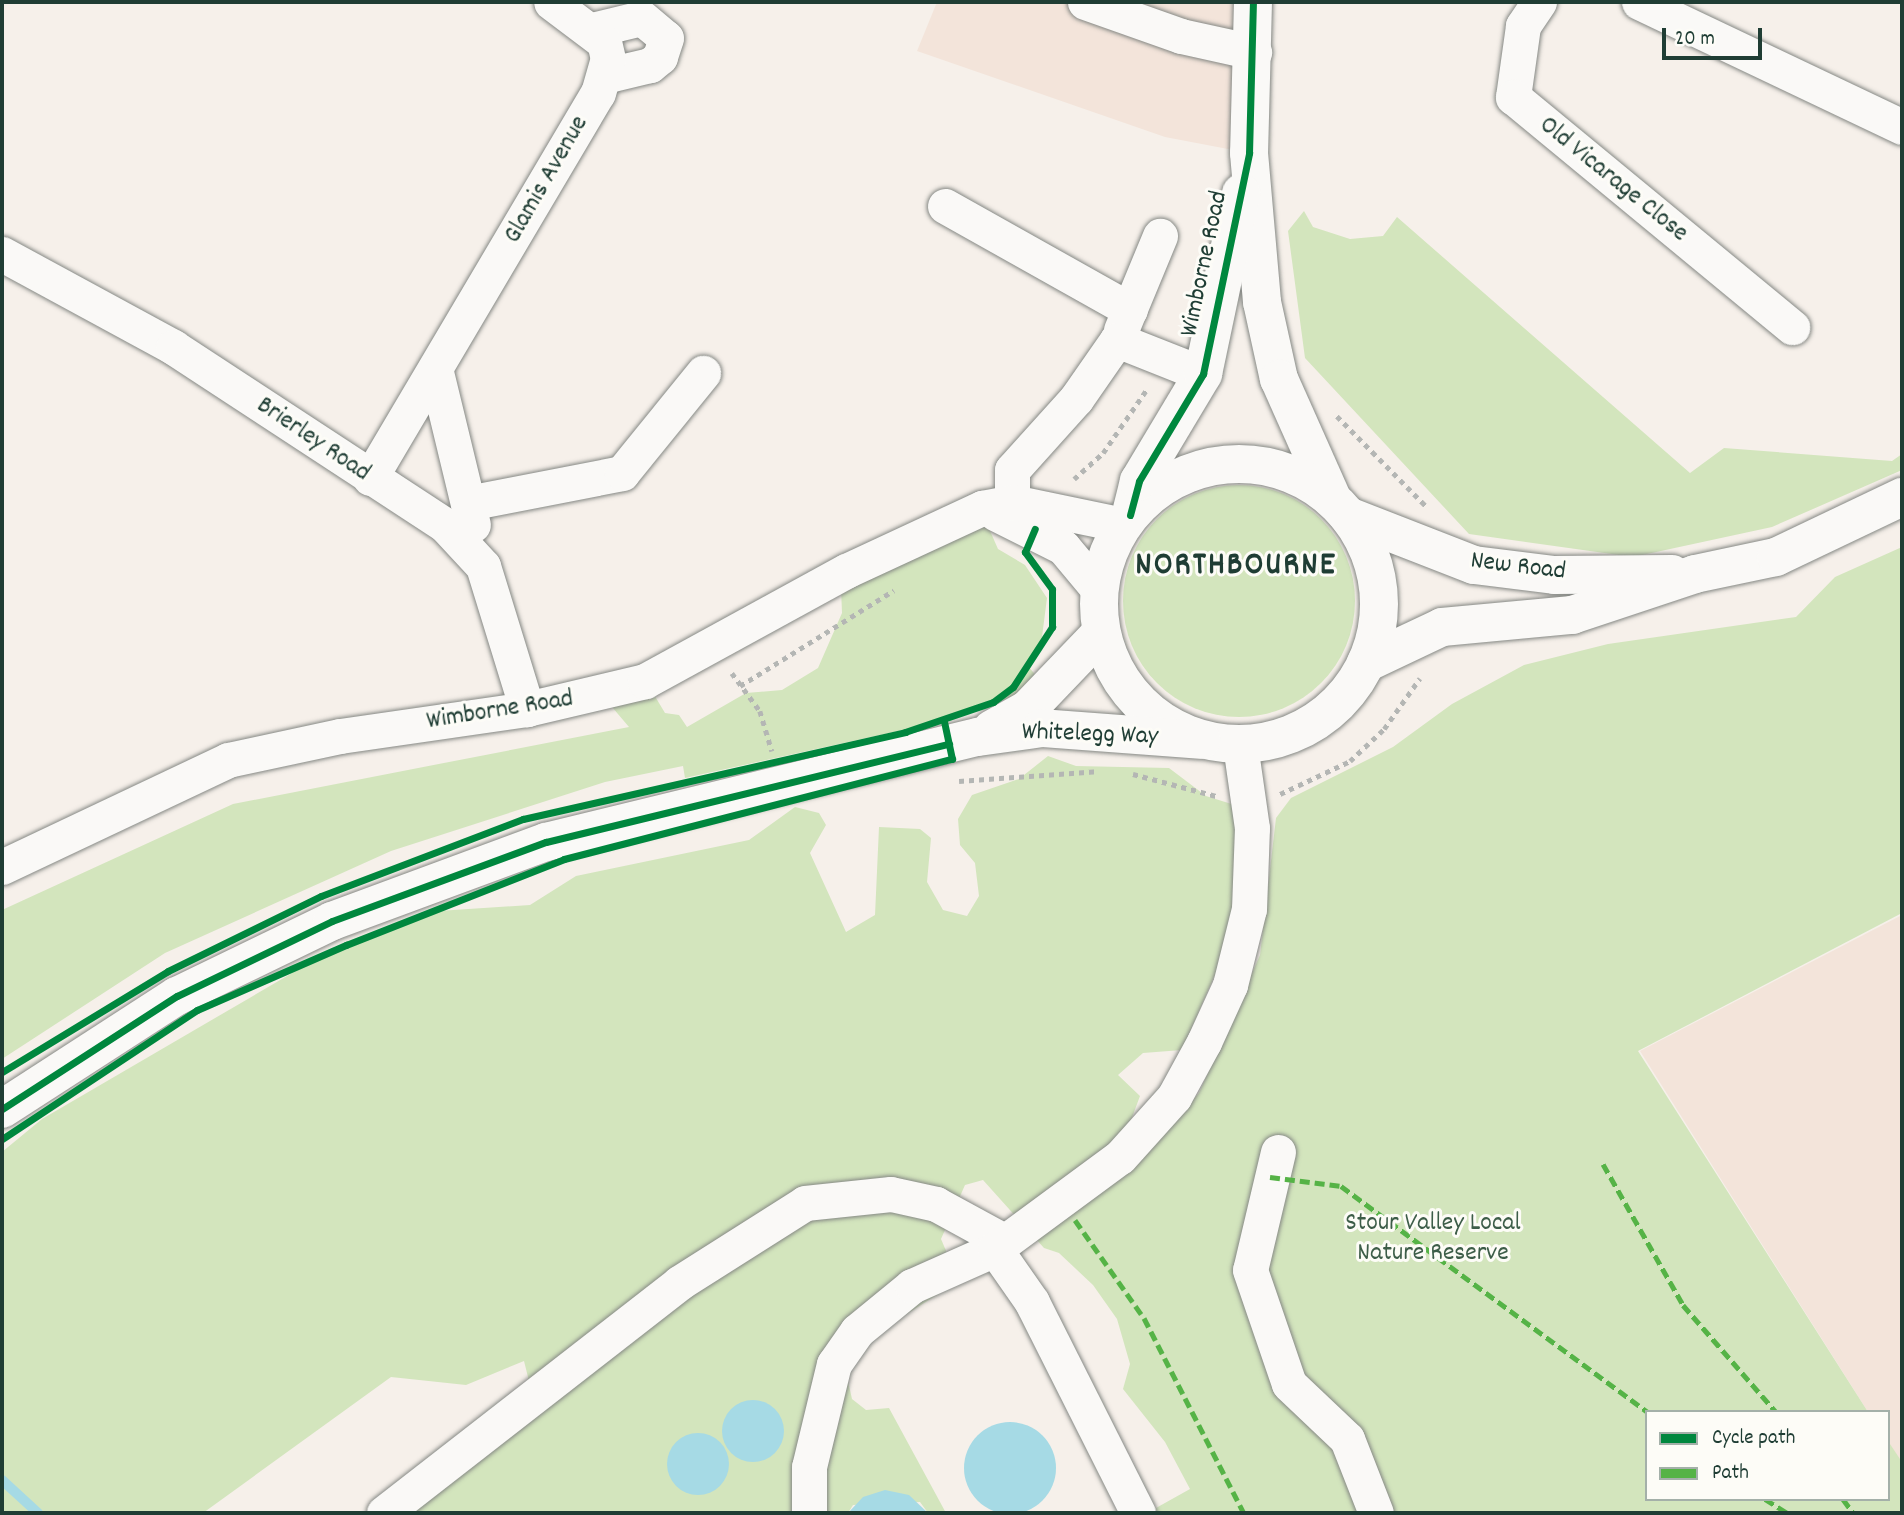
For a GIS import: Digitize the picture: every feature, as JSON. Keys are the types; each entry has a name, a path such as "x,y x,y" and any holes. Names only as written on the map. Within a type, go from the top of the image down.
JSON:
{"main road":[{"name":"Wimborne Road","path":"1202,740 1240,745 1279,739 1315,723 1345,696 1366,663 1378,626 1378,587 1368,550 1340,507 1279,379 1262,302 1249,153 1254,52 1253,2"},
{"name":"Wimborne Road","path":"1099,590 1139,481 1187,366 1249,153"},
{"name":"New Road","path":"1126,520 1171,482 1211,466 1275,468 1340,507 1436,552 1474,565 1554,575 1696,574"},
{"name":"New Road","path":"1366,663 1425,633 1572,615 1696,574 1776,557 1902,497"},
{"path":"1099,590 1101,633 1114,670 1137,701 1166,725 1202,740"},
{"name":"Whitelegg Way","path":"959,746 1028,709 1101,633"},
{"name":"Whitelegg Way","path":"2,1109 177,996 332,921 546,842 1042,728 1202,740"}],"street":[{"path":"551,2 592,30 604,42 604,76 650,65 660,58 666,38 642,18 592,30"},
{"path":"1085,2 1181,36 1254,52"},
{"name":"Old Vicarage Close","path":"1539,2 1523,26 1513,97 1792,327"},
{"path":"1639,2 1902,127"},
{"name":"Glamis Avenue","path":"370,478 436,372 604,76"},
{"path":"945,206 1123,325"},
{"name":"Wimborne Road","path":"2,867 228,761 340,736 527,709 646,681 716,645 846,571 997,505 1012,470 1076,399 1123,325 1160,236"},
{"name":"Brierley Road","path":"2,254 173,347 445,525 483,566 527,709"},
{"name":"Wimborne Road","path":"1123,325 1187,366"},
{"path":"436,372 483,566"},
{"path":"468,503 622,473 703,373"},
{"path":"997,505 1047,508 1126,520"},
{"path":"997,505 1063,547 1099,590"},
{"path":"806,1512 809,1467 834,1364 857,1331 912,1286 1000,1245 1120,1157 1174,1097 1230,985 1249,909 1250,799 1240,745"},
{"path":"1278,1152 1250,1270 1289,1384 1347,1439 1376,1513"},
{"path":"384,1513 679,1283 805,1203 891,1194 936,1204 1000,1245 1044,1324 1138,1513"}],"path":[{"path":"1047,508 1187,366"},
{"path":"1327,406 1445,525 1436,552"},
{"path":"740,685 902,585"},
{"path":"1119,770 1199,795 1250,799 1289,792 1350,761 1384,729 1428,666 1425,633"},
{"path":"716,645 740,685 760,710 775,760 763,763"},
{"path":"959,746 956,782 1106,771"}],"shaded area":[{"path":"937,2 1253,2 1249,153 1165,137 917,51"},
{"path":"1902,915 1902,1466 1890,1447 1890,1410 1867,1410 1640,1051"}],"green space":[{"path":"1304,211 1313,227 1350,239 1383,236 1397,217 1690,473 1724,448 1892,461 1902,454 1902,470 1772,527 1633,557 1469,534 1305,358 1288,231"},
{"path":"1228,485 1250,485 1294,498 1313,511 1329,527 1347,556 1355,601 1347,646 1336,666 1313,691 1284,709 1250,717 1228,717 1184,704 1165,691 1149,675 1131,646 1123,612 1123,590 1136,546 1149,527 1165,511 1194,493"},
{"path":"987,524 998,549 1025,565 1047,598 1042,637 1028,666 1038,678 1019,695 939,722 685,778 683,766 605,782 391,851 165,953 2,1059 2,910 233,804 629,727 612,707 616,698 653,693 665,713 679,715 687,727 746,693 782,690 818,668 842,613 841,588"},
{"name":"Stour Valley Local Nature Reserve","path":"1902,547 1902,913 1638,1051 1867,1410 1645,1410 1645,1501 1890,1501 1890,1444 1902,1462 1902,1513 1147,1513 1190,1489 1165,1442 1123,1389 1130,1364 1117,1319 1093,1285 1059,1253 1044,1248 983,1180 965,1185 941,1239 959,1281 872,1336 845,1368 852,1399 866,1410 889,1408 946,1513 928,1513 920,1502 853,1505 848,1513 402,1513 536,1409 524,1361 466,1385 391,1377 203,1513 2,1513 2,1152 42,1119 306,965 423,912 530,905 576,876 749,840 795,807 819,813 826,825 810,853 846,932 875,915 879,827 920,829 931,838 927,882 943,910 967,916 979,896 975,863 960,845 958,819 972,795 1019,779 1048,756 1076,766 1169,768 1206,796 1241,807 1234,931 1182,1050 1143,1053 1118,1075 1140,1096 1118,1155 1130,1169 1199,1093 1260,955 1276,818 1291,798 1393,747 1452,704 1524,665 1608,644 1796,617 1835,577"}],"water":[{"path":"747,1400 759,1400 775,1409 782,1419 782,1443 775,1453 759,1462 747,1462 736,1457 727,1448 722,1437 722,1425 727,1414 736,1405"},
{"path":"1010,1422 1028,1425 1043,1435 1053,1450 1056,1468 1053,1486 1043,1501 1028,1511 1010,1514 992,1511 977,1501 967,1486 964,1468 967,1450 977,1435 992,1425"},
{"path":"692,1433 704,1433 720,1442 727,1452 727,1476 720,1486 704,1495 692,1495 681,1490 672,1481 667,1470 667,1458 672,1447 681,1438"},
{"path":"885,1490 909,1495 928,1513 848,1513 863,1497"}],"waterway":[{"path":"2,1480 38,1513"}],"marked path":[{"path":"1603,1164 1683,1305 1774,1410"},
{"path":"1270,1177 1341,1186 1645,1410"},
{"path":"1075,1220 1144,1318 1244,1513"},
{"path":"1768,1501 1787,1513"},
{"path":"1844,1501 1853,1513"}],"cycle path":[{"path":"1130,515 1139,481 1203,374 1249,153 1253,2"},
{"path":"2,1072 168,971 321,896 523,819 905,732 993,702 1013,687 1052,627 1052,589 1025,552 1035,529"},
{"path":"2,1139 197,1010 346,945 564,859 952,759 944,720"},
{"path":"2,1109 177,996 332,921 546,842 949,744"}],"district":[{"name":"NORTHBOURNE","path":"1236,567"}]}
